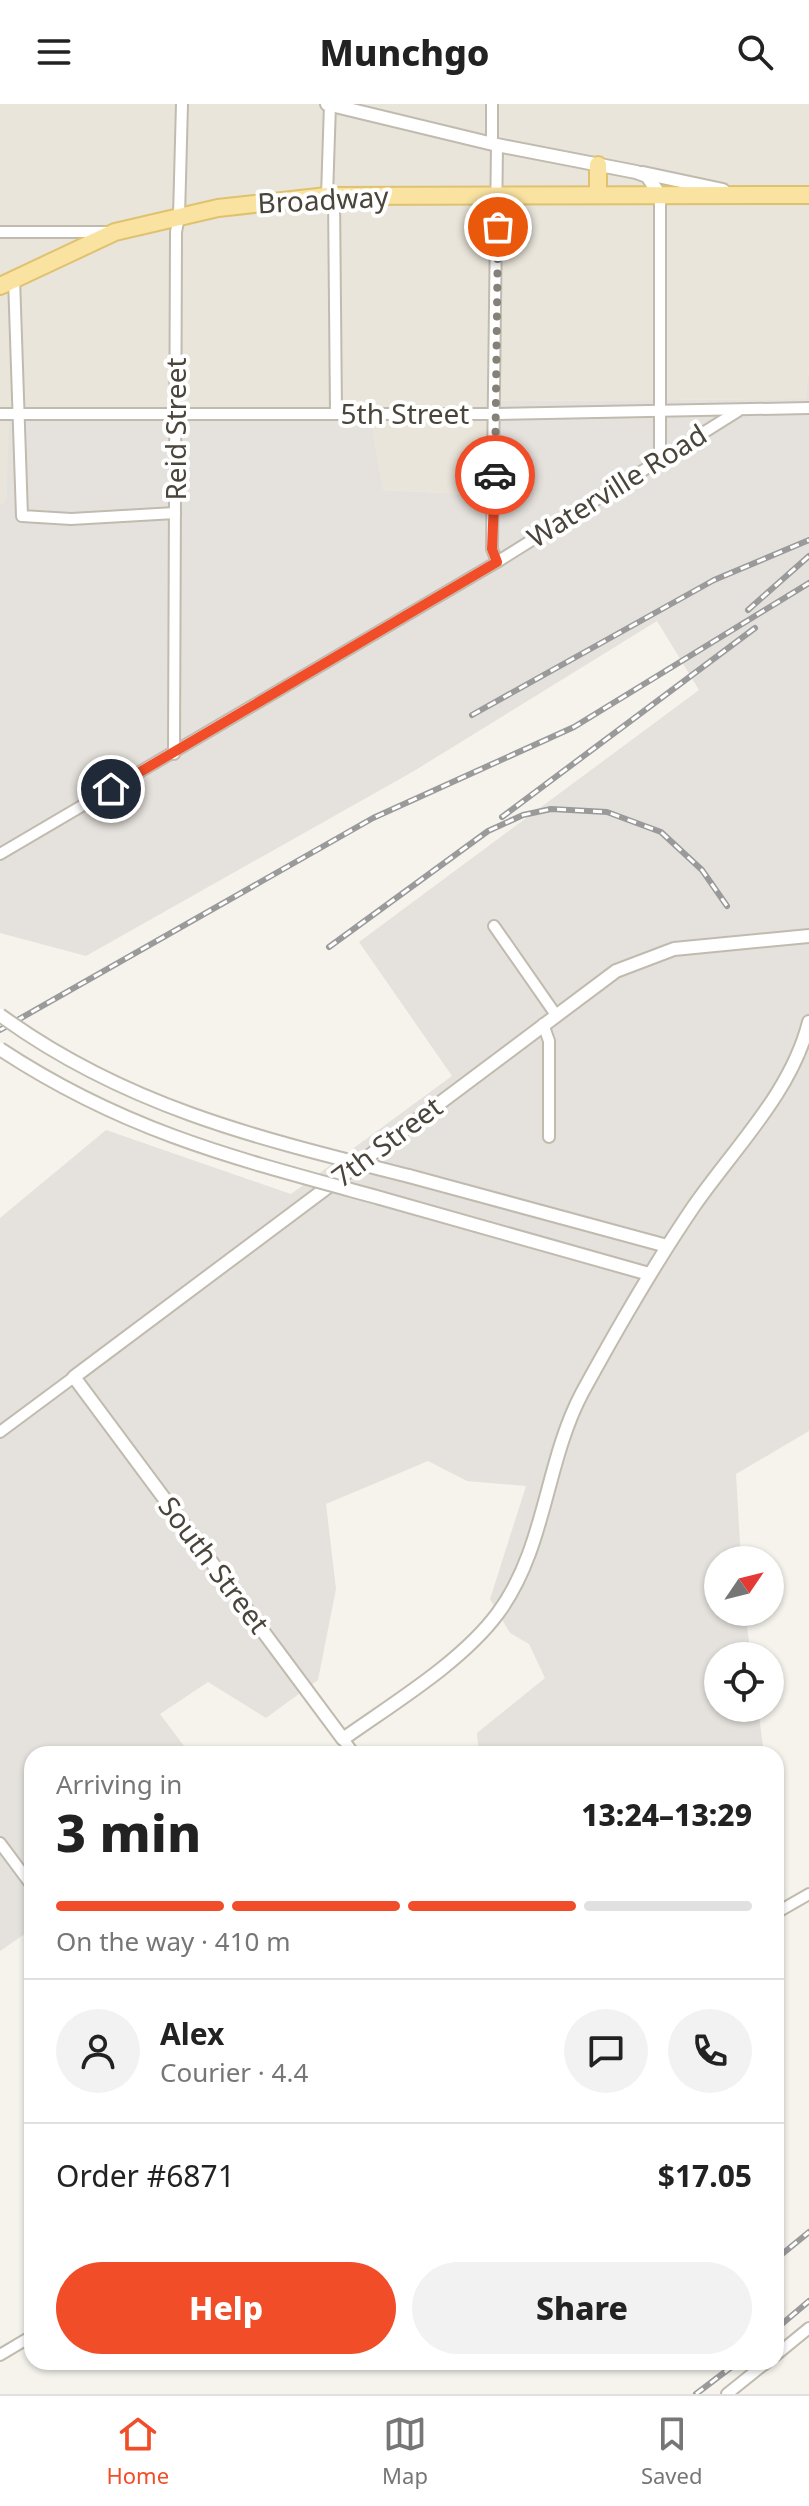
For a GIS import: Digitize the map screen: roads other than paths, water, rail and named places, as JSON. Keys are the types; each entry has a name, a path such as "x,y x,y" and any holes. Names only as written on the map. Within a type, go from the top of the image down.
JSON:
{"main road":[{"path":"598,165 598,195"},
{"name":"Broadway","path":"7,282 115,232 251,203 331,196 809,195"}],"street":[{"name":"Reid Street","path":"174,754 176,232 182,104"},
{"path":"336,414 329,104 494,144 739,194"},
{"path":"492,104 498,196 492,549 497,562"},
{"path":"636,172 647,176 660,195 660,458"},
{"path":"0,232 115,232"},
{"path":"7,282 18,414 22,516 71,519 175,513"},
{"name":"5th Street","path":"0,414 496,414 809,408"},
{"name":"Waterville Road","path":"0,854 497,562 738,411"},
{"path":"494,926 556,1015"},
{"name":"7th Street","path":"0,1432 616,971 655,954 708,944 809,936"},
{"path":"0,1015 86,1069 167,1108 234,1131 667,1246"},
{"path":"343,1739 460,1650 497,1615 529,1556 573,1412 649,1274 773,1100 809,1022"},
{"path":"543,1024 549,1041 549,1137"},
{"path":"0,1049 80,1097 158,1133 235,1159 649,1274"},
{"name":"South Street","path":"74,1377 348,1746"},
{"path":"0,1843 24,1875"},
{"path":"784,1908 809,1894"},
{"path":"784,2348 809,2328"},
{"path":"0,2355 24,2341"},
{"path":"727,2394 757,2370"}],"railway":[{"path":"472,715 714,580 809,540"},
{"path":"748,610 809,556"},
{"path":"0,1030 373,818 574,727 809,583"},
{"path":"502,817 755,628"},
{"path":"329,947 488,831 523,815 551,809 607,812 661,832 702,870 727,906"},
{"path":"784,2252 809,2232"},
{"path":"784,2322 809,2301"},
{"path":"696,2394 728,2370"}]}
